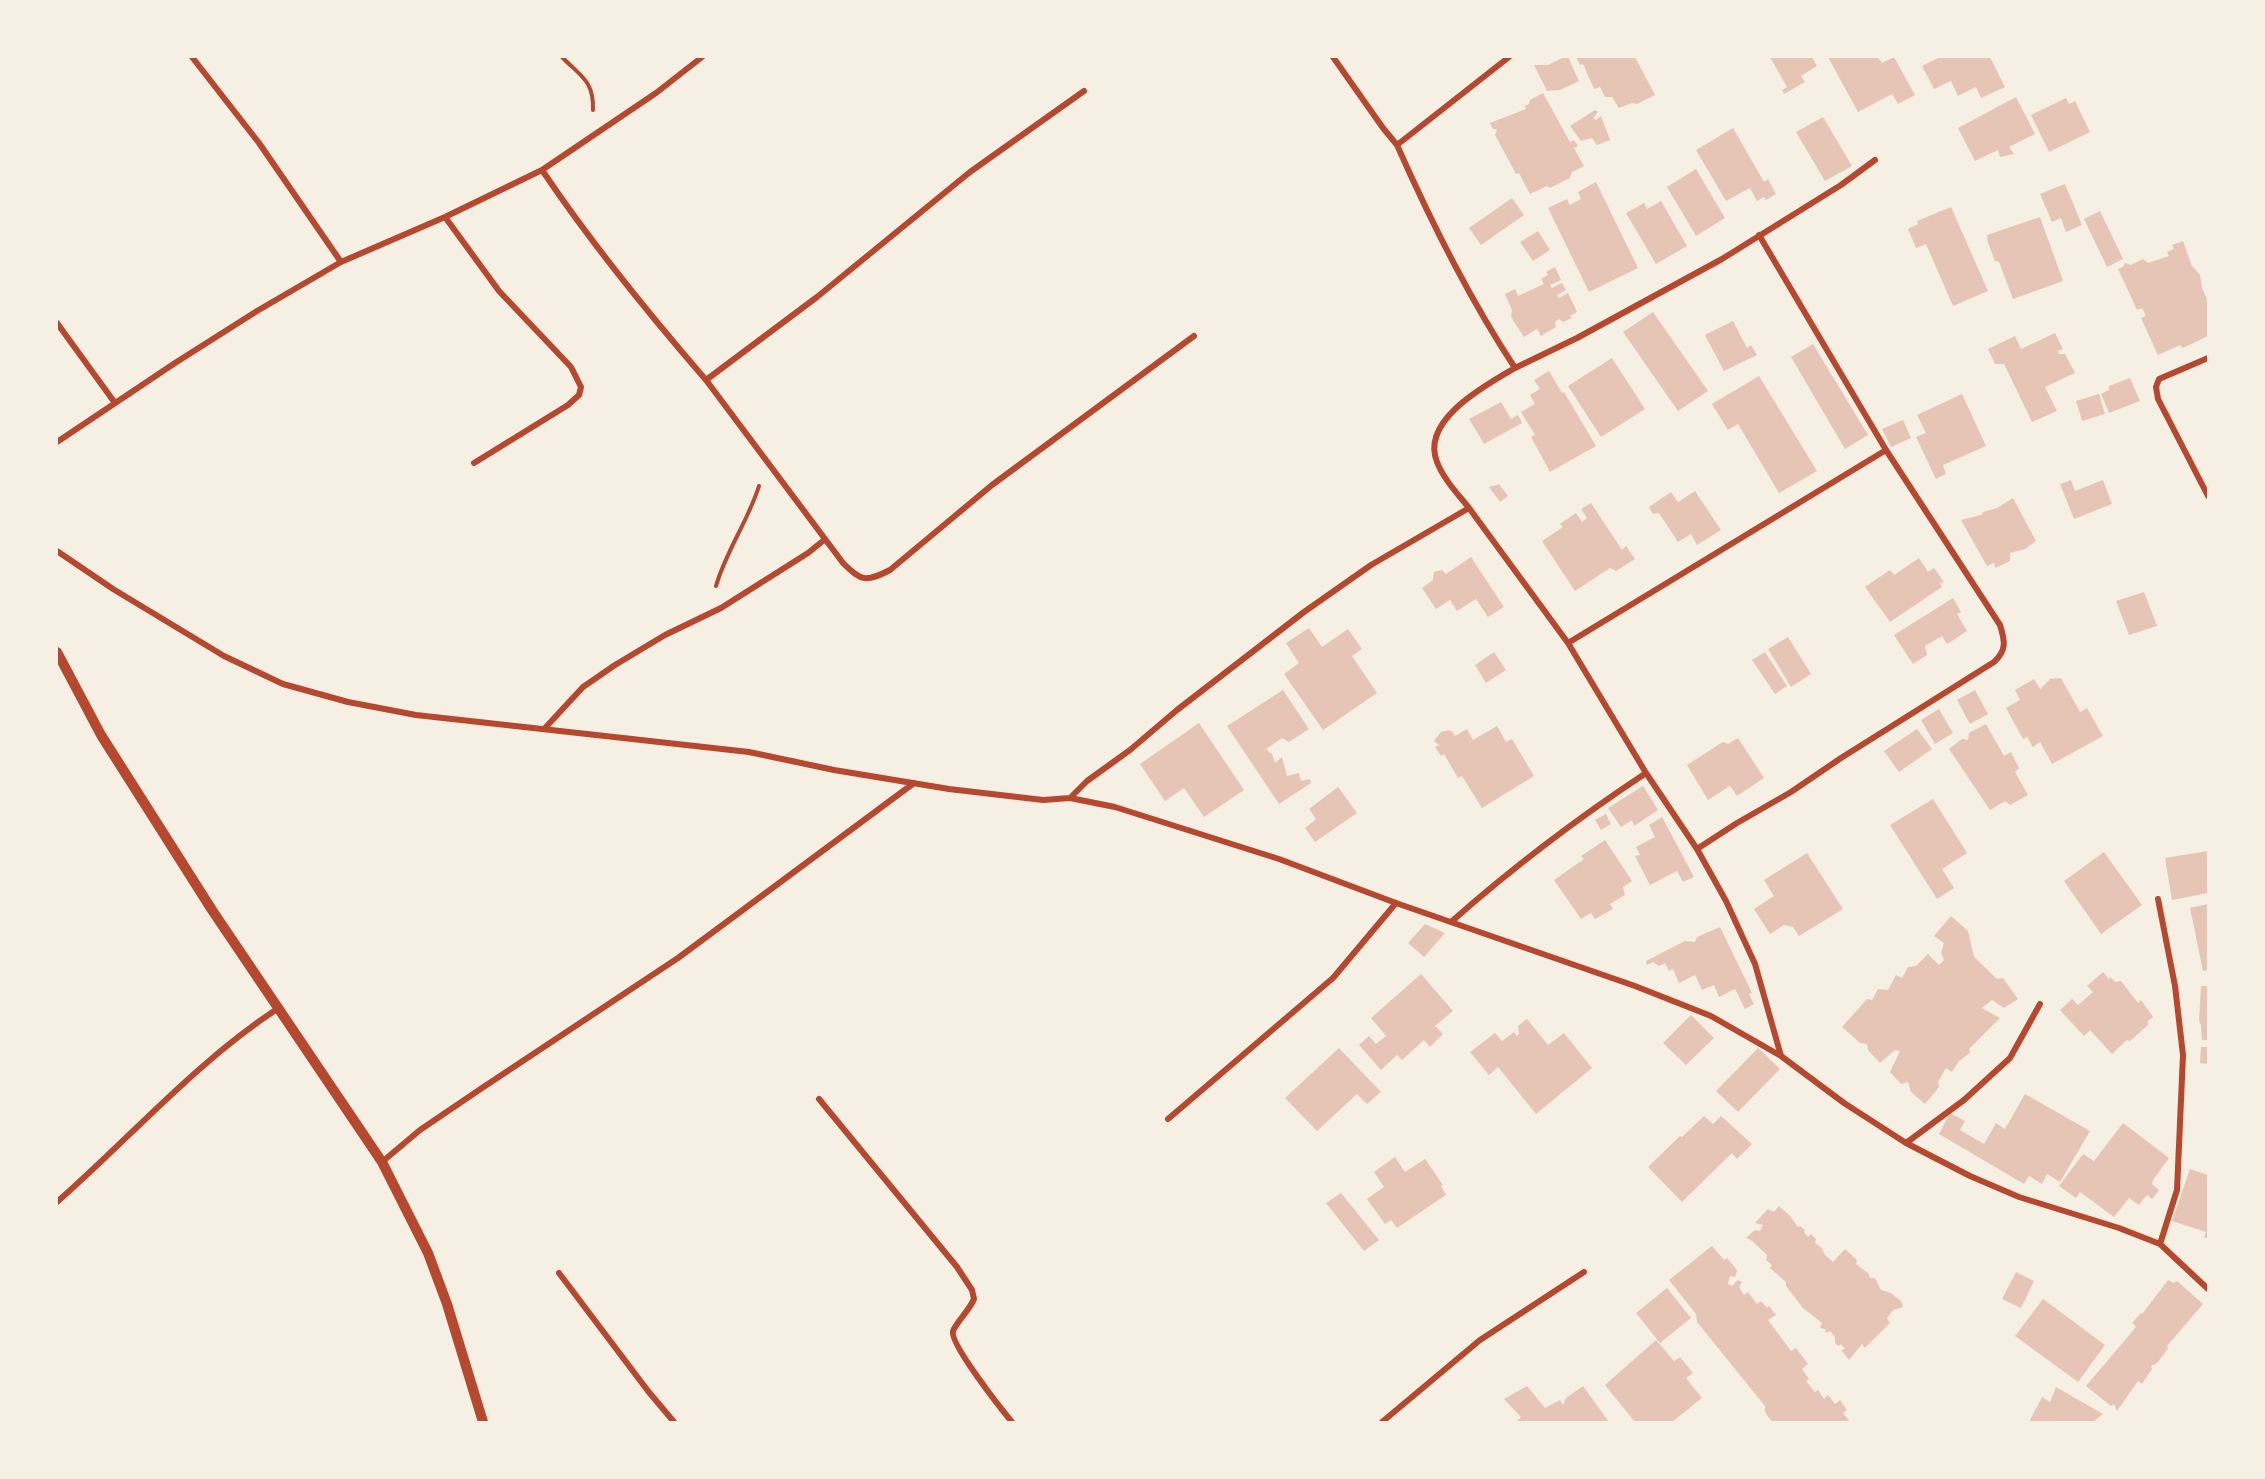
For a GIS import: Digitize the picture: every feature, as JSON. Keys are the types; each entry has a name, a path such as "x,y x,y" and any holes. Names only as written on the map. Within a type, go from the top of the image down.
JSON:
{"street":[{"path":"192,57 259,143 341,262"},
{"path":"57,442 257,311 341,262 445,218 542,170 588,140 702,57"},
{"path":"1333,57 1397,145 1444,243 1493,334 1515,368"},
{"path":"1397,145 1509,57"},
{"path":"706,380 817,297 970,172 1084,91"},
{"path":"1781,1056 1755,964 1726,900 1697,849 1646,772 1568,643 1446,478 1436,460 1435,446 1438,431 1457,407 1483,387 1722,259 1875,160"},
{"path":"542,170 587,234 662,330 706,380 824,540 857,576 873,578 890,570 992,485 1194,336"},
{"path":"445,218 499,291 571,367 581,387 575,400 549,419 474,463"},
{"path":"1697,849 1971,677 1994,662 2005,650 2005,639 2000,625 1886,450 1759,235"},
{"path":"57,323 115,403"},
{"path":"2208,358 2159,379 2156,387 2158,399 2208,496"},
{"path":"1568,643 1886,450"},
{"path":"1070,798 1177,710 1304,612 1371,565 1469,508"},
{"path":"544,728 583,687 615,665 664,635 721,608 808,553 824,540"},
{"path":"57,551 113,589 224,656 283,684 348,702 416,715 749,752 834,770 914,783 1043,800 1070,798 1114,807 1279,859 1396,903 1635,986 1711,1016 1781,1056 1845,1103 1906,1143 1970,1176 2019,1197 2119,1228 2160,1244 2208,1289"},
{"path":"57,652 101,735 212,910 381,1162 428,1253 447,1304 483,1422"},
{"path":"1451,922 1514,869 1646,772"},
{"path":"381,1162 420,1130 678,958 914,783"},
{"path":"2158,898 2175,986 2183,1055 2177,1190 2160,1244"},
{"path":"1168,1119 1333,978 1396,903"},
{"path":"1906,1143 1964,1100 2010,1058 2040,1004"},
{"path":"57,1202 211,1057 243,1031 278,1009"},
{"path":"819,1099 957,1267 972,1290 974,1299 953,1330 953,1337 973,1369 1012,1422"},
{"path":"1382,1422 1480,1340 1584,1272"},
{"path":"559,1273 674,1422"}],"path":[{"path":"562,57 585,78 593,98 592,125 588,140"},
{"path":"721,608 711,602 718,578 727,555 751,510 761,482"}],"building":[{"path":"1568,57 1579,81 1560,90 1547,91 1534,65 1548,65"},
{"path":"1576,57 1635,57 1655,95 1637,104 1632,103 1619,108 1612,97 1605,97 1600,87 1594,89 1583,64 1580,65"},
{"path":"1770,57 1812,57 1817,66 1801,76 1805,82 1784,94 1782,90 1787,87"},
{"path":"1828,57 1878,57 1882,63 1894,57 1915,95 1898,104 1892,94 1858,112"},
{"path":"1940,57 1990,57 2005,87 1981,98 1976,87 1958,96 1951,81 1934,89 1922,66"},
{"path":"1543,93 1570,142 1574,140 1578,146 1574,148 1584,166 1572,172 1570,178 1550,188 1547,186 1530,194 1519,173 1516,174 1495,135 1497,130 1492,128 1490,123 1526,109 1525,106 1530,100"},
{"path":"2016,97 2035,134 2009,147 2014,154 2000,157 1998,150 1975,161 1958,128"},
{"path":"2066,98 2069,104 2075,101 2090,132 2049,152 2031,115"},
{"path":"1595,110 1598,112 1593,118 1596,120 1601,116 1610,140 1597,145 1592,138 1581,141 1570,126"},
{"path":"1823,117 1852,166 1825,181 1796,132"},
{"path":"1733,128 1764,182 1768,179 1776,194 1766,200 1764,197 1757,201 1750,188 1726,201 1696,150"},
{"path":"1696,169 1725,218 1696,236 1667,187"},
{"path":"1596,182 1638,268 1589,292 1548,208 1567,199 1570,205 1581,199 1578,192"},
{"path":"2065,184 2082,225 2066,232 2061,218 2052,222 2040,194"},
{"path":"1512,198 1524,215 1481,245 1469,228"},
{"path":"1661,201 1687,246 1656,264 1626,213 1644,203 1647,209"},
{"path":"1951,207 1988,291 1953,306 1926,244 1916,248 1908,229 1918,224 1917,221"},
{"path":"2100,211 2123,259 2107,267 2084,219"},
{"path":"2040,217 2063,281 2013,299 1999,262 1995,261 1987,235"},
{"path":"1538,231 1550,250 1533,261 1520,242"},
{"path":"2183,241 2192,266 2200,275 2202,288 2208,301 2208,336 2183,348 2180,345 2158,355 2141,318 2146,316 2142,308 2137,310 2118,269 2125,263 2131,265 2143,259 2148,263 2169,256 2167,252 2174,249 2172,245"},
{"path":"1555,267 1561,280 1550,285 1552,288 1562,283 1566,290 1557,295 1559,298 1568,293 1577,312 1570,316 1572,318 1563,322 1559,319 1555,322 1556,327 1541,336 1537,329 1524,337 1511,317 1512,310 1505,294 1515,289 1518,296 1544,284 1541,279 1548,275 1546,272"},
{"path":"1653,312 1708,391 1678,411 1623,332"},
{"path":"1733,321 1747,348 1751,345 1757,355 1724,371 1705,335"},
{"path":"2055,333 2063,349 2058,351 2059,354 2065,354 2075,373 2045,387 2057,411 2032,422 2004,364 1995,364 1988,349 2015,336 2021,349"},
{"path":"1813,344 1868,435 1845,449 1791,357"},
{"path":"1612,358 1645,409 1601,437 1568,386"},
{"path":"1549,371 1596,446 1550,472 1531,437 1535,435 1521,412 1535,404 1530,395 1540,389 1534,380"},
{"path":"1759,376 1817,471 1779,493 1738,424 1728,430 1712,404"},
{"path":"2130,378 2140,401 2109,413 2101,394 2109,390 2109,386"},
{"path":"1962,394 1986,446 1943,465 1946,474 1936,479 1916,437 1926,433 1917,415"},
{"path":"2099,394 2105,414 2082,421 2076,401"},
{"path":"1501,402 1511,419 1518,415 1522,423 1484,444 1469,419"},
{"path":"1903,420 1911,438 1891,447 1882,429"},
{"path":"2071,480 2075,491 2103,480 2112,504 2074,519 2060,484"},
{"path":"1499,484 1508,496 1500,502 1489,487"},
{"path":"1695,491 1721,530 1697,545 1691,534 1678,542 1659,513 1653,514 1649,507 1671,492 1678,502"},
{"path":"2013,498 2036,541 2025,549 2010,553 2010,561 1995,568 1994,563 1987,566 1961,520 1981,515"},
{"path":"1591,503 1622,550 1626,546 1635,559 1616,571 1610,568 1575,591 1542,541 1563,527 1560,524 1576,513 1582,522 1587,518 1581,509"},
{"path":"1471,557 1504,607 1488,617 1476,599 1457,611 1450,600 1436,609 1422,588 1433,580 1434,572 1442,570 1446,574"},
{"path":"1919,558 1928,572 1934,568 1944,582 1940,583 1942,587 1890,622 1865,587 1890,570 1894,575"},
{"path":"2144,592 2157,626 2129,635 2116,601"},
{"path":"1953,598 1961,612 1957,614 1967,631 1947,644 1942,636 1925,646 1927,655 1913,664 1894,635"},
{"path":"1309,628 1322,647 1348,629 1362,649 1352,656 1377,693 1323,730 1284,674 1299,663 1286,643"},
{"path":"1788,637 1811,674 1791,687 1768,649"},
{"path":"1494,652 1506,670 1486,683 1475,665"},
{"path":"1765,652 1787,686 1775,694 1752,660"},
{"path":"2061,678 2080,712 2087,708 2103,736 2052,764 2040,742 2033,747 2027,737 2023,739 2006,708 2020,700 2015,690 2034,679 2040,689 2050,679"},
{"path":"1283,690 1309,729 1289,742 1282,738 1266,749 1272,754 1275,763 1282,757 1287,776 1299,773 1301,781 1310,779 1311,783 1279,804 1227,726"},
{"path":"1975,690 1988,714 1970,724 1957,700"},
{"path":"1939,709 1953,733 1935,744 1921,720"},
{"path":"1199,723 1244,790 1204,817 1184,788 1165,801 1140,764"},
{"path":"1986,724 2004,756 2011,752 2019,768 2015,772 2028,795 2010,805 2005,801 1990,810 1949,749 1962,739 1968,740 1969,733"},
{"path":"1497,726 1506,742 1512,739 1534,776 1482,808 1462,776 1458,778 1444,754 1441,756 1435,747 1439,745 1434,741 1441,732 1452,731 1455,736 1467,729 1473,740"},
{"path":"1917,729 1932,749 1899,772 1884,751"},
{"path":"1738,738 1764,778 1737,796 1730,786 1708,800 1687,765 1723,742 1728,744"},
{"path":"1643,786 1658,810 1634,826 1632,820 1621,827 1608,808"},
{"path":"1338,787 1357,813 1315,842 1305,828 1316,819 1309,809"},
{"path":"1933,799 1967,853 1942,869 1954,888 1937,899 1890,825"},
{"path":"1606,814 1611,824 1601,830 1595,820"},
{"path":"1662,817 1694,877 1683,882 1677,871 1650,885 1635,856 1640,855 1636,847 1655,837 1649,825"},
{"path":"1605,840 1632,881 1623,887 1625,895 1610,904 1613,909 1595,919 1591,913 1581,919 1554,880 1584,859 1581,856"},
{"path":"2208,851 2208,893 2172,900 2165,858"},
{"path":"2104,852 2142,905 2101,934 2064,881"},
{"path":"1807,853 1843,909 1799,936 1793,927 1784,925 1770,934 1754,909 1774,896 1764,880"},
{"path":"2208,904 2208,970 2203,971 2190,908"},
{"path":"1951,916 1968,931 1974,957 1997,979 2003,978 2018,999 2004,1008 1992,1000 1982,1008 2000,1018 1969,1049 1970,1053 1959,1061 1952,1072 1946,1068 1938,1082 1939,1087 1925,1104 1911,1092 1908,1082 1901,1084 1890,1072 1900,1051 1895,1050 1880,1063 1868,1050 1867,1044 1860,1043 1842,1027 1867,999 1872,1000 1878,989 1888,990 1896,975 1902,978 1908,967 1916,966 1928,954 1939,965 1944,960 1941,953 1944,943 1934,936"},
{"path":"1425,924 1445,933 1424,957 1408,943"},
{"path":"1720,927 1752,993 1749,994 1754,1004 1745,1009 1735,989 1719,997 1714,985 1702,990 1695,975 1679,983 1673,969 1669,971 1665,963 1659,966 1653,962 1647,965 1646,961 1685,941 1695,942 1697,937"},
{"path":"2103,972 2115,982 2121,981 2138,1003 2141,1000 2153,1017 2148,1021 2148,1025 2112,1054 2090,1030 2084,1036 2060,1010 2072,999 2078,1005 2093,992 2087,986"},
{"path":"1421,974 1453,1011 1435,1026 1443,1034 1430,1047 1424,1040 1402,1060 1397,1055 1381,1070 1359,1045 1369,1036 1376,1044 1386,1036 1371,1018"},
{"path":"2201,986 2208,986 2208,1040 2202,1040 2199,1021"},
{"path":"1691,1015 1714,1038 1686,1065 1663,1043"},
{"path":"1527,1019 1548,1045 1564,1033 1592,1068 1536,1114 1498,1067 1489,1075 1470,1052 1495,1033 1502,1041 1514,1032 1517,1036 1518,1026"},
{"path":"2201,1047 2208,1047 2208,1064 2200,1063"},
{"path":"1339,1048 1381,1092 1367,1104 1357,1094 1317,1131 1285,1098"},
{"path":"1758,1048 1780,1069 1738,1112 1716,1091"},
{"path":"2025,1094 2090,1131 2060,1182 2047,1174 2042,1184 2029,1176 2024,1184 1939,1134 1950,1113 1965,1121 1960,1130 1984,1144 1996,1123 2005,1129"},
{"path":"1704,1116 1713,1124 1721,1116 1752,1144 1737,1159 1732,1153 1682,1202 1648,1167"},
{"path":"2123,1123 2169,1158 2153,1180 2152,1184 2159,1190 2152,1199 2147,1195 2139,1205 2129,1198 2114,1217 2080,1192 2076,1198 2059,1186 2083,1154 2094,1161"},
{"path":"1395,1157 1405,1172 1425,1159 1443,1185 1441,1186 1446,1195 1397,1228 1391,1220 1385,1224 1367,1199 1384,1187 1374,1172"},
{"path":"2190,1169 2208,1175 2208,1239 2204,1237 2206,1232 2172,1221"},
{"path":"1341,1193 1379,1240 1364,1251 1326,1203"},
{"path":"1779,1206 1798,1227 1805,1230 1808,1237 1811,1234 1816,1239 1815,1243 1833,1262 1845,1249 1857,1260 1856,1264 1869,1274 1870,1278 1875,1278 1881,1290 1891,1293 1901,1301 1903,1307 1893,1310 1887,1318 1890,1323 1865,1348 1862,1344 1849,1360 1841,1350 1845,1349 1841,1344 1838,1346 1835,1343 1835,1337 1830,1331 1826,1333 1825,1329 1820,1328 1822,1323 1803,1308 1786,1286 1786,1282 1770,1268 1772,1265 1766,1260 1767,1255 1746,1238 1755,1230 1760,1231 1763,1225 1755,1223 1768,1209 1774,1212"},
{"path":"1712,1246 1737,1270 1735,1277 1730,1276 1728,1284 1732,1286 1738,1280 1742,1282 1739,1287 1744,1295 1748,1292 1757,1304 1761,1301 1767,1308 1769,1306 1776,1315 1768,1320 1791,1351 1796,1348 1808,1364 1802,1369 1809,1379 1806,1381 1815,1392 1818,1390 1824,1399 1828,1395 1835,1404 1840,1400 1847,1410 1843,1413 1850,1422 1772,1422 1765,1412 1765,1406 1697,1322 1696,1314 1669,1280"},
{"path":"2016,1272 2034,1281 2021,1308 2002,1299"},
{"path":"2168,1280 2174,1283 2177,1281 2203,1304 2167,1346 2168,1349 2157,1363 2151,1366 2152,1369 2142,1384 2138,1381 2117,1411 2114,1404 2111,1406 2086,1386 2136,1327 2132,1323 2143,1313"},
{"path":"1667,1288 1691,1318 1660,1343 1636,1313"},
{"path":"2043,1299 2105,1345 2078,1382 2015,1336"},
{"path":"1656,1340 1674,1361 1680,1357 1693,1373 1686,1378 1702,1398 1672,1422 1635,1422 1605,1385"},
{"path":"1527,1386 1545,1408 1560,1400 1563,1405 1566,1398 1583,1386 1609,1422 1516,1422 1521,1417 1504,1399"},
{"path":"2056,1387 2103,1414 2093,1422 2029,1422 2042,1397 2050,1402"}]}
